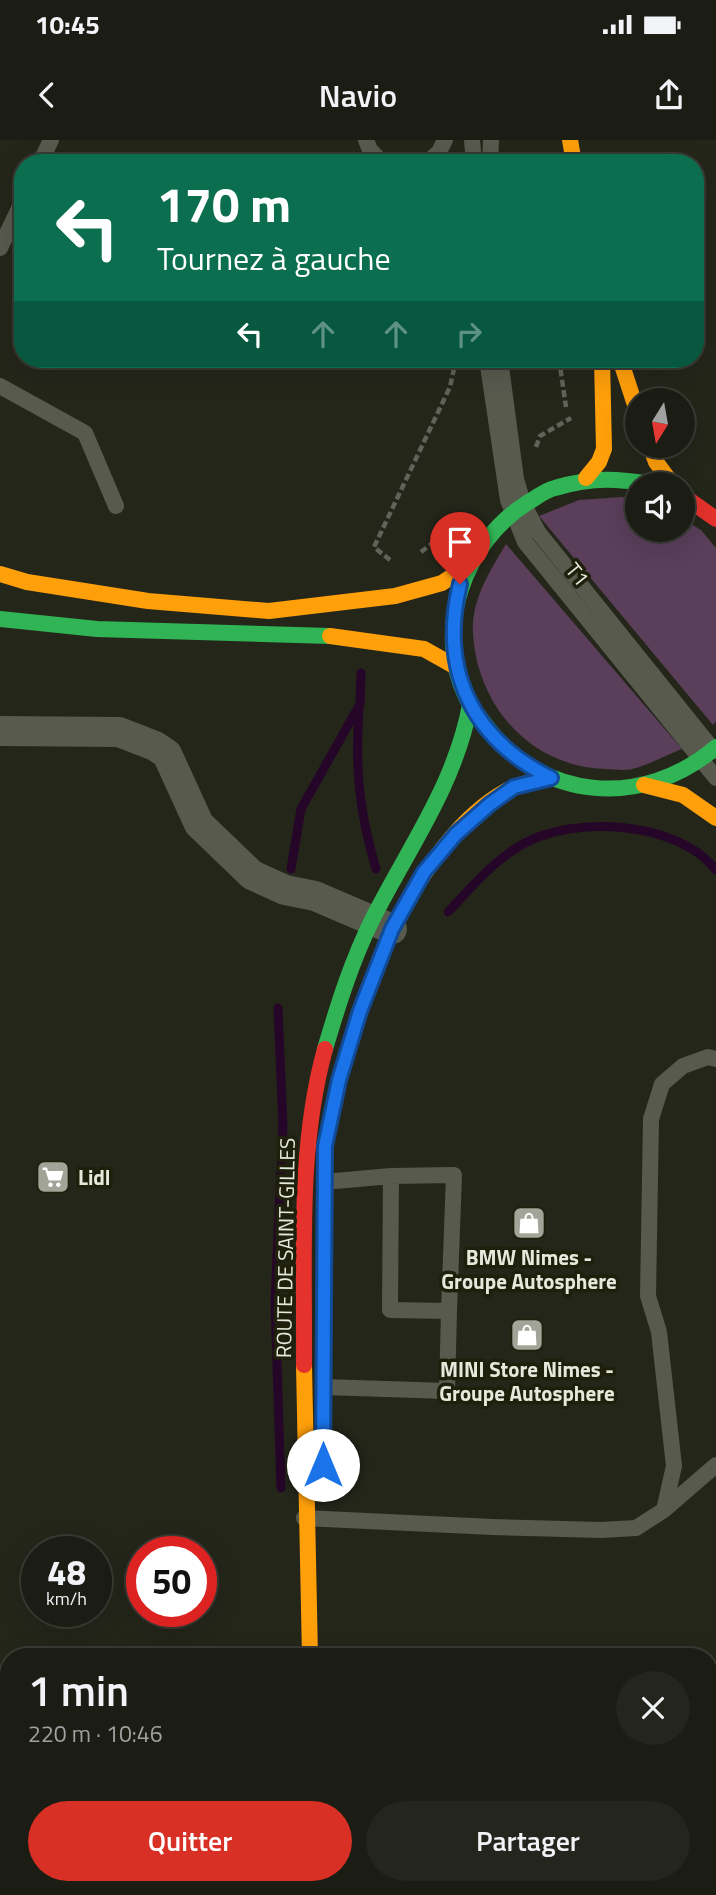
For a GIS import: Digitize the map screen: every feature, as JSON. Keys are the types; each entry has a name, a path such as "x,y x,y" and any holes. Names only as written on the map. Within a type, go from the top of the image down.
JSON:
{"main road":[{"path":"586,478 599,462 604,449 602,368"},
{"path":"623,368 629,388"},
{"path":"625,478 586,478 559,485 517,507 489,533 468,565 457,594 452,625 456,667 470,705 491,735 509,753 551,778 587,788 644,785 669,788 688,796 716,818"},
{"path":"695,504 716,519"},
{"path":"0,574 27,582 148,601 269,611 395,596 442,583 468,565"},
{"path":"0,619 97,629 339,636 424,649 456,667"},
{"name":"ROUTE DE SAINT-GILLES","path":"391,922 450,774 468,724 470,705"},
{"path":"644,785 674,775 712,753"},
{"name":"ROUTE DE SAINT-GILLES","path":"310,1648 302,1422 307,1144 317,1082 334,1019 391,922 424,872 456,834 514,787 551,778"},
{"name":"ROUTE DE SAINT-GILLES","path":"324,1176 324,1203"}],"street":[{"path":"0,731 119,732 155,746 167,754 199,824 252,874 285,890 315,896 391,922"}],"lane":[{"path":"0,248 14,219"},
{"name":"T1","path":"489,368 525,542 712,753 716,778"},
{"name":"T1","path":"501,368 516,479 517,507"},
{"path":"0,386 85,433 116,506"},
{"path":"664,1510 674,1466 659,1332 648,1296 651,1119 662,1084 683,1066 708,1057 716,1059"},
{"path":"391,1175 390,1310 449,1311"},
{"path":"324,1176 454,1175 447,1391 324,1387"},
{"path":"304,1518 601,1530 636,1528 664,1510 716,1465"}],"path":[{"path":"392,573 390,559 374,547 450,387 454,368"},
{"path":"560,368 568,418"},
{"path":"533,455 540,436 568,418 576,416"},
{"path":"411,554 422,552 457,525"},
{"path":"390,559 401,557"}],"shaded area":[{"path":"625,498 625,542 695,542 695,526 716,548 716,721 713,725 539,516 579,500"},
{"path":"506,544 682,749 632,769 578,766 554,757 513,728 497,708 485,685 477,660 473,633 478,597"}],"waterway":[{"path":"291,869 301,809 360,704 361,673"},
{"path":"359,709 360,790 376,869"},
{"path":"448,912 483,875 512,851 544,835 569,829 624,828 652,833 677,841 699,854 716,870"},
{"path":"278,1008 283,1126 275,1301 281,1488"}],"traffic: fast":[{"path":"625,481 582,482 544,492 505,520 487,540 461,589 454,616 453,643 457,671 470,704 507,749 534,769 563,782 594,788 626,787 657,781 688,767 716,747"},
{"path":"0,619 97,629 330,636"},
{"path":"325,1049 358,950 442,789 454,762 470,705"}],"traffic: slow":[{"path":"570,140 572,154"},
{"path":"586,478 599,462 604,449 602,368"},
{"path":"623,368 629,388"},
{"path":"654,458 663,472"},
{"path":"0,574 27,582 148,601 269,611 395,596 442,583 468,565"},
{"path":"330,636 424,649 456,667"},
{"path":"410,896 454,834 482,807 514,787 551,778"},
{"path":"644,785 683,795 716,818"},
{"path":"304,1365 310,1648"}],"traffic: jam":[{"path":"695,504 716,519"},
{"path":"304,1365 306,1166 316,1087 325,1049"}],"place":[{"name":"Lidl","path":"53,1177"},
{"name":"BMW Nimes - Groupe Autosphere","path":"529,1223"},
{"name":"MINI Store Nimes - Groupe Autosphere","path":"527,1335"}],"route":[{"path":"323,1465 325,1146 339,1080 360,1011 392,929 424,872 456,834 490,804 514,787 551,778 509,753 491,735 468,700 456,667 453,646 452,625 460,584"}]}
